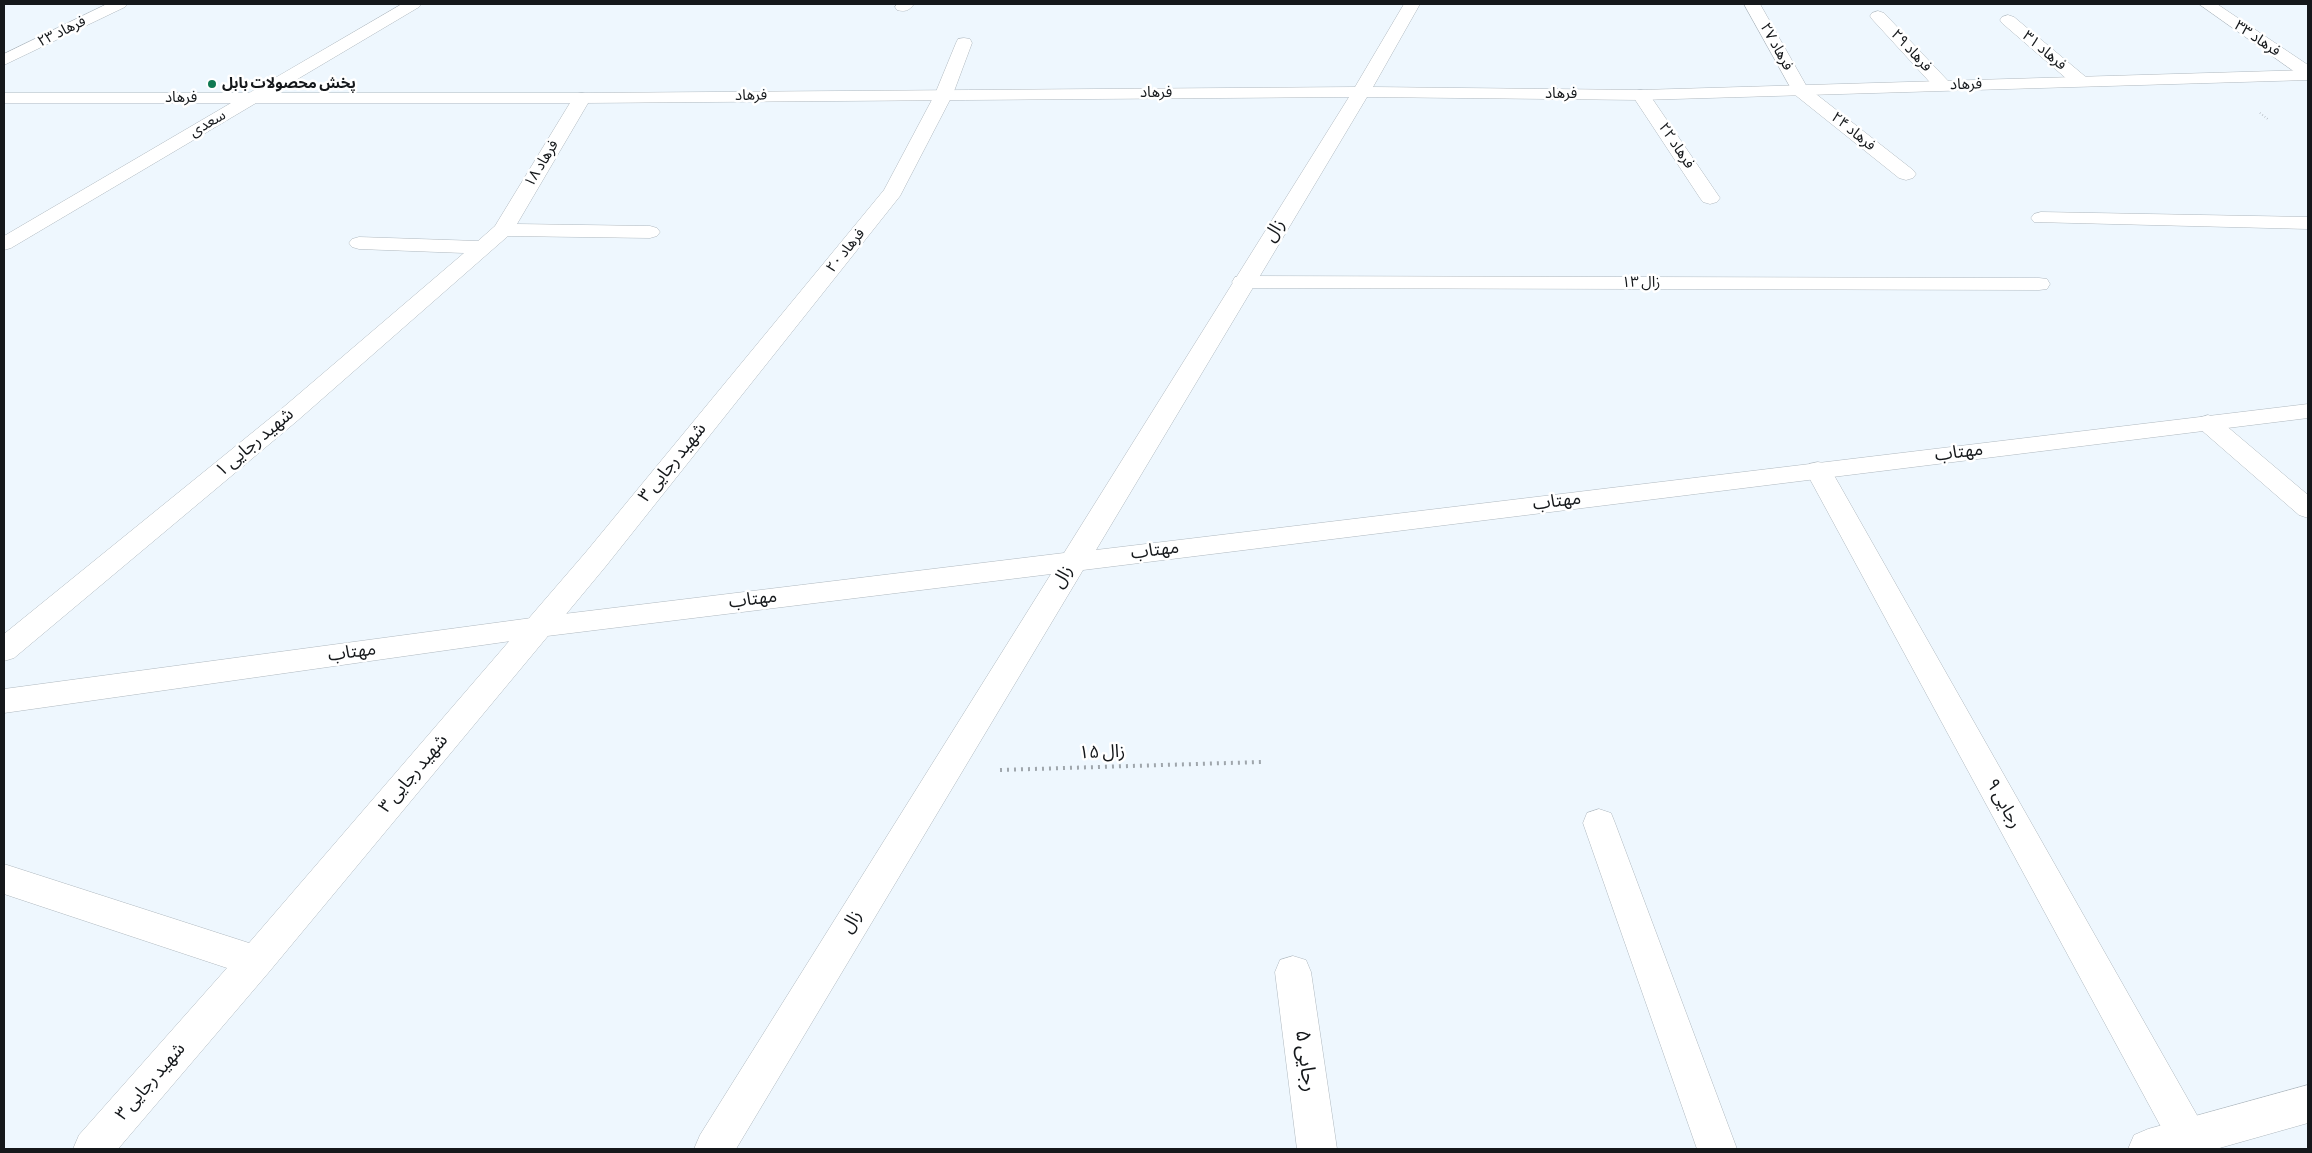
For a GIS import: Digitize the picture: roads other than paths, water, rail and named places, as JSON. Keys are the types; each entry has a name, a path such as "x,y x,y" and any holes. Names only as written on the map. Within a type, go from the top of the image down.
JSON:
{"street":[{"name":"فرهاد ۲۳","path":"4,60 119,4"},
{"name":"سعدی","path":"4,244 413,4"},
{"name":"زال","path":"714,1149 1361,92 1412,4"},
{"name":"فرهاد ۲۷","path":"1752,4 1800,90"},
{"name":"فرهاد ۳۳","path":"2207,4 2308,74"},
{"name":"فرهاد ۲۹","path":"1878,16 1943,86"},
{"name":"فرهاد ۳۱","path":"2008,20 2081,82"},
{"name":"فرهاد ۲۰","path":"729,395 893,192 944,94 964,43"},
{"name":"فرهاد","path":"4,98 582,98 1361,92 1641,95 2308,74"},
{"name":"فرهاد ۲۴","path":"1800,90 1906,174"},
{"name":"فرهاد ۲۲","path":"1641,95 1710,198"},
{"name":"فرهاد ۱۸","path":"503,230 582,98"},
{"path":"2041,218 2308,223"},
{"path":"503,230 650,232"},
{"name":"شهید رجایی ۱","path":"4,650 288,416 503,230"},
{"path":"359,244 482,248"},
{"name":"زال ۱۳","path":"1244,282 2039,284"},
{"name":"شهید رجایی ۳","path":"93,1149 256,961 539,627 729,395"},
{"name":"مهتاب","path":"4,701 539,627 1073,560 2308,411"},
{"path":"2208,423 2308,509"},
{"name":"رجایی ۹","path":"1818,470 2188,1138"},
{"path":"1598,823 1717,1149"},
{"path":"4,879 256,961"},
{"name":"رجایی ۵","path":"1294,972 1317,1149"},
{"path":"2148,1149 2308,1104"}],"place":[{"name":"پخش محصولات بابل","path":"212,84"}]}
